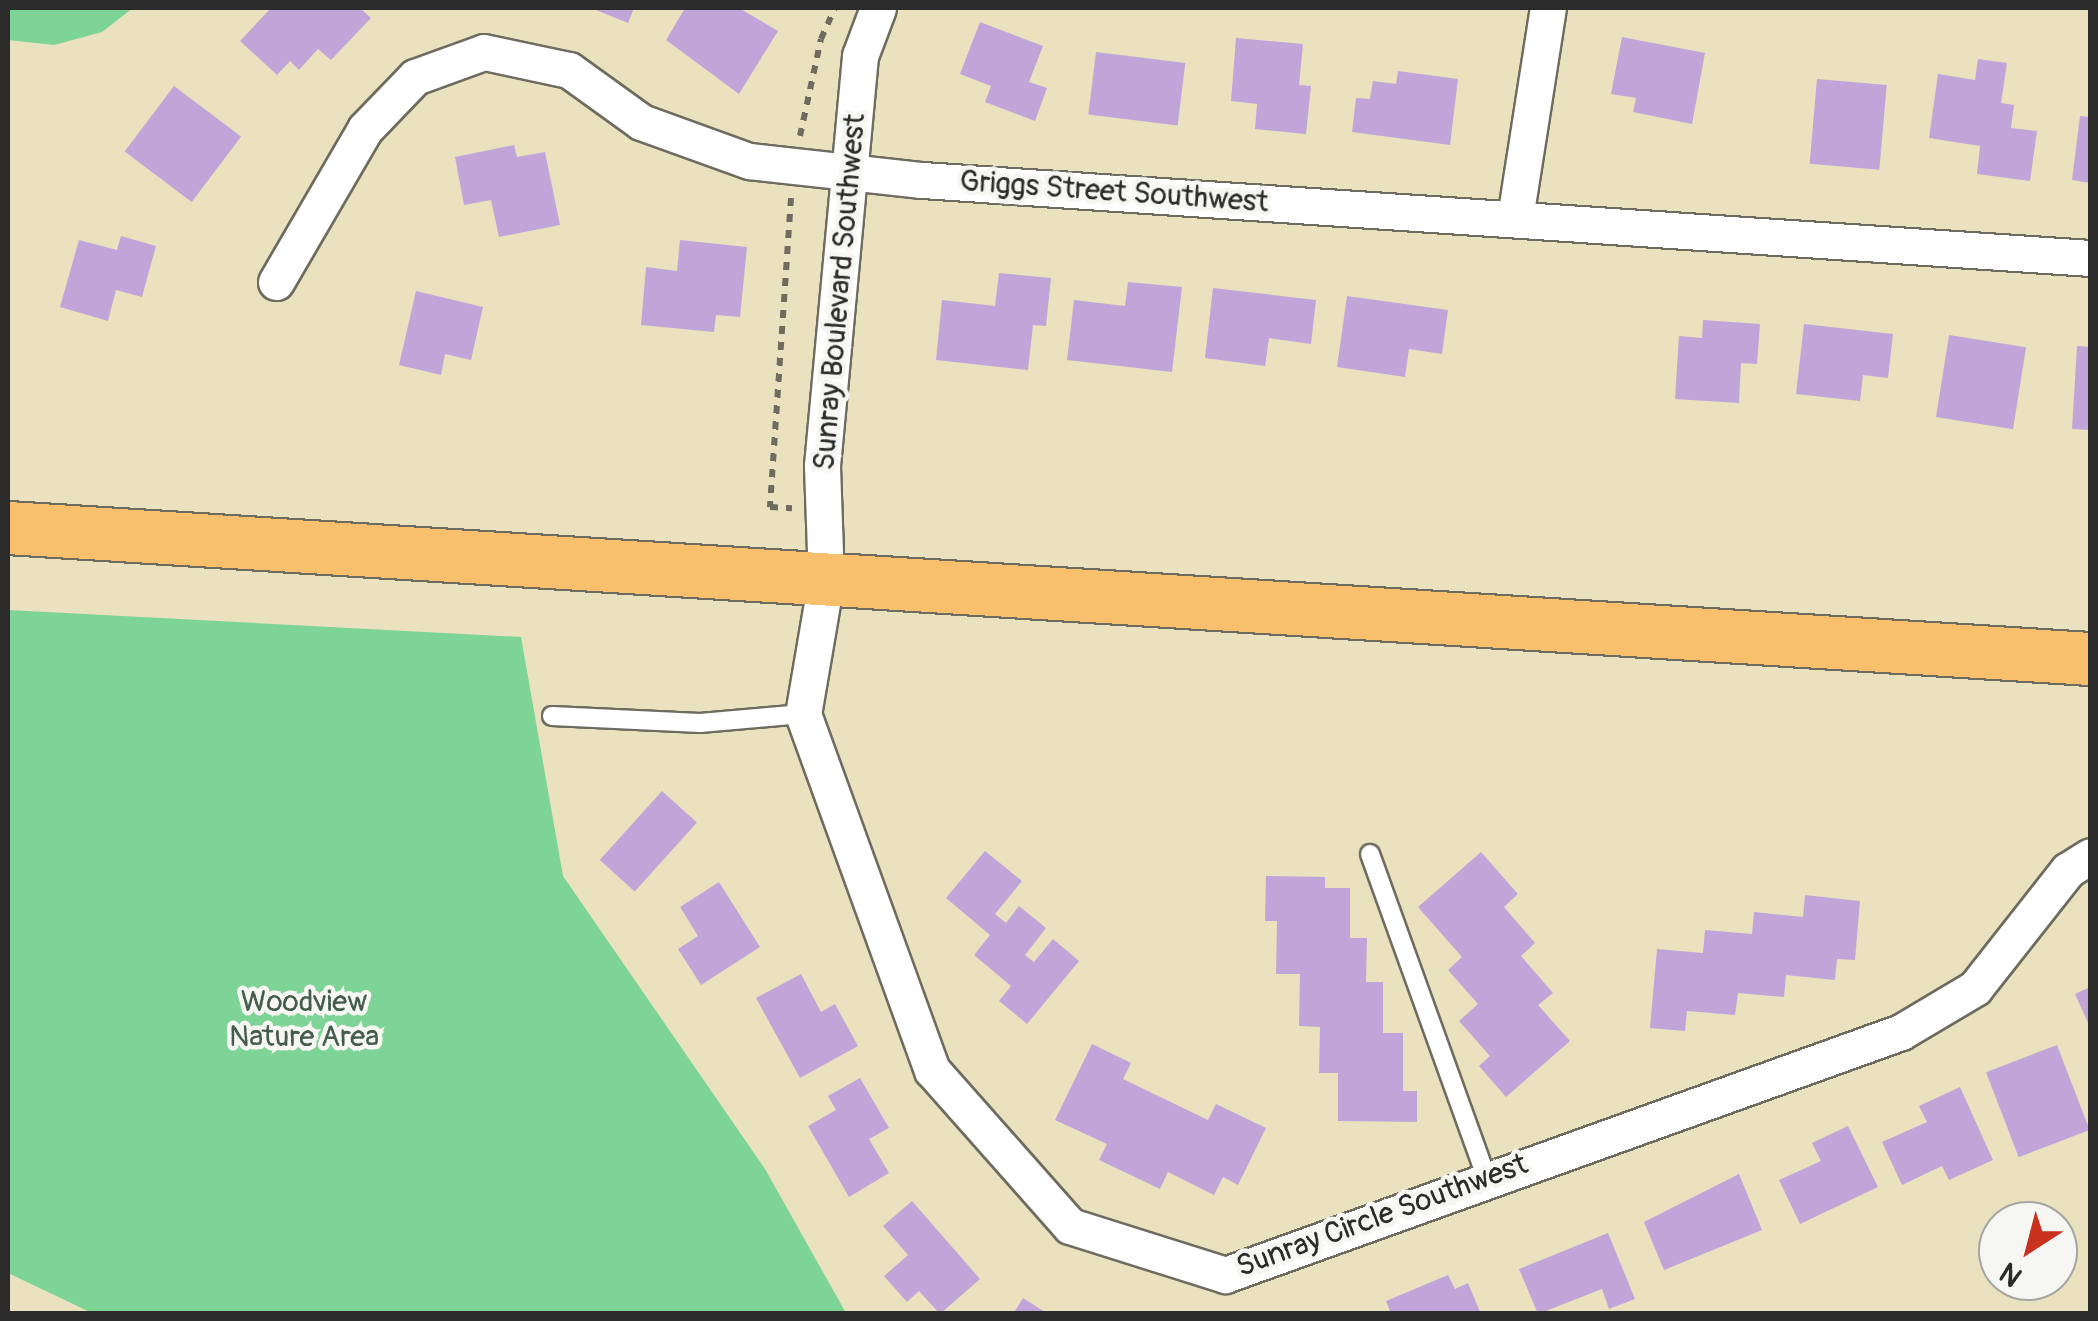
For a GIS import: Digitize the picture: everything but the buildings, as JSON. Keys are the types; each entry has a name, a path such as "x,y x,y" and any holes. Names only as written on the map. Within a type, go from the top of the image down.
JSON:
{"main road":[{"path":"8,528 2090,659"}],"street":[{"name":"Sunray Boulevard Southwest","path":"826,580 824,510 860,56 878,8"},
{"path":"1515,218 1548,8"},
{"name":"Griggs Street Southwest","path":"276,282 365,129 415,78 484,52 569,70 641,122 749,161 851,173 2090,258"},
{"name":"Sunray Circle Southwest","path":"826,580 803,714 932,1070 1070,1226 1225,1275 1486,1176 1900,1032 1976,988 2068,870 2090,856"}],"lane":[{"path":"552,716 700,723 803,714"},
{"path":"1370,854 1486,1176"}],"path":[{"path":"824,510 770,507 793,166 821,39 834,8"}],"green space":[{"path":"8,8 133,8 102,32 54,45 8,40"},
{"name":"Woodview Nature Area","path":"8,610 521,637 563,876 765,1169 846,1313 92,1313 8,1273"}]}
